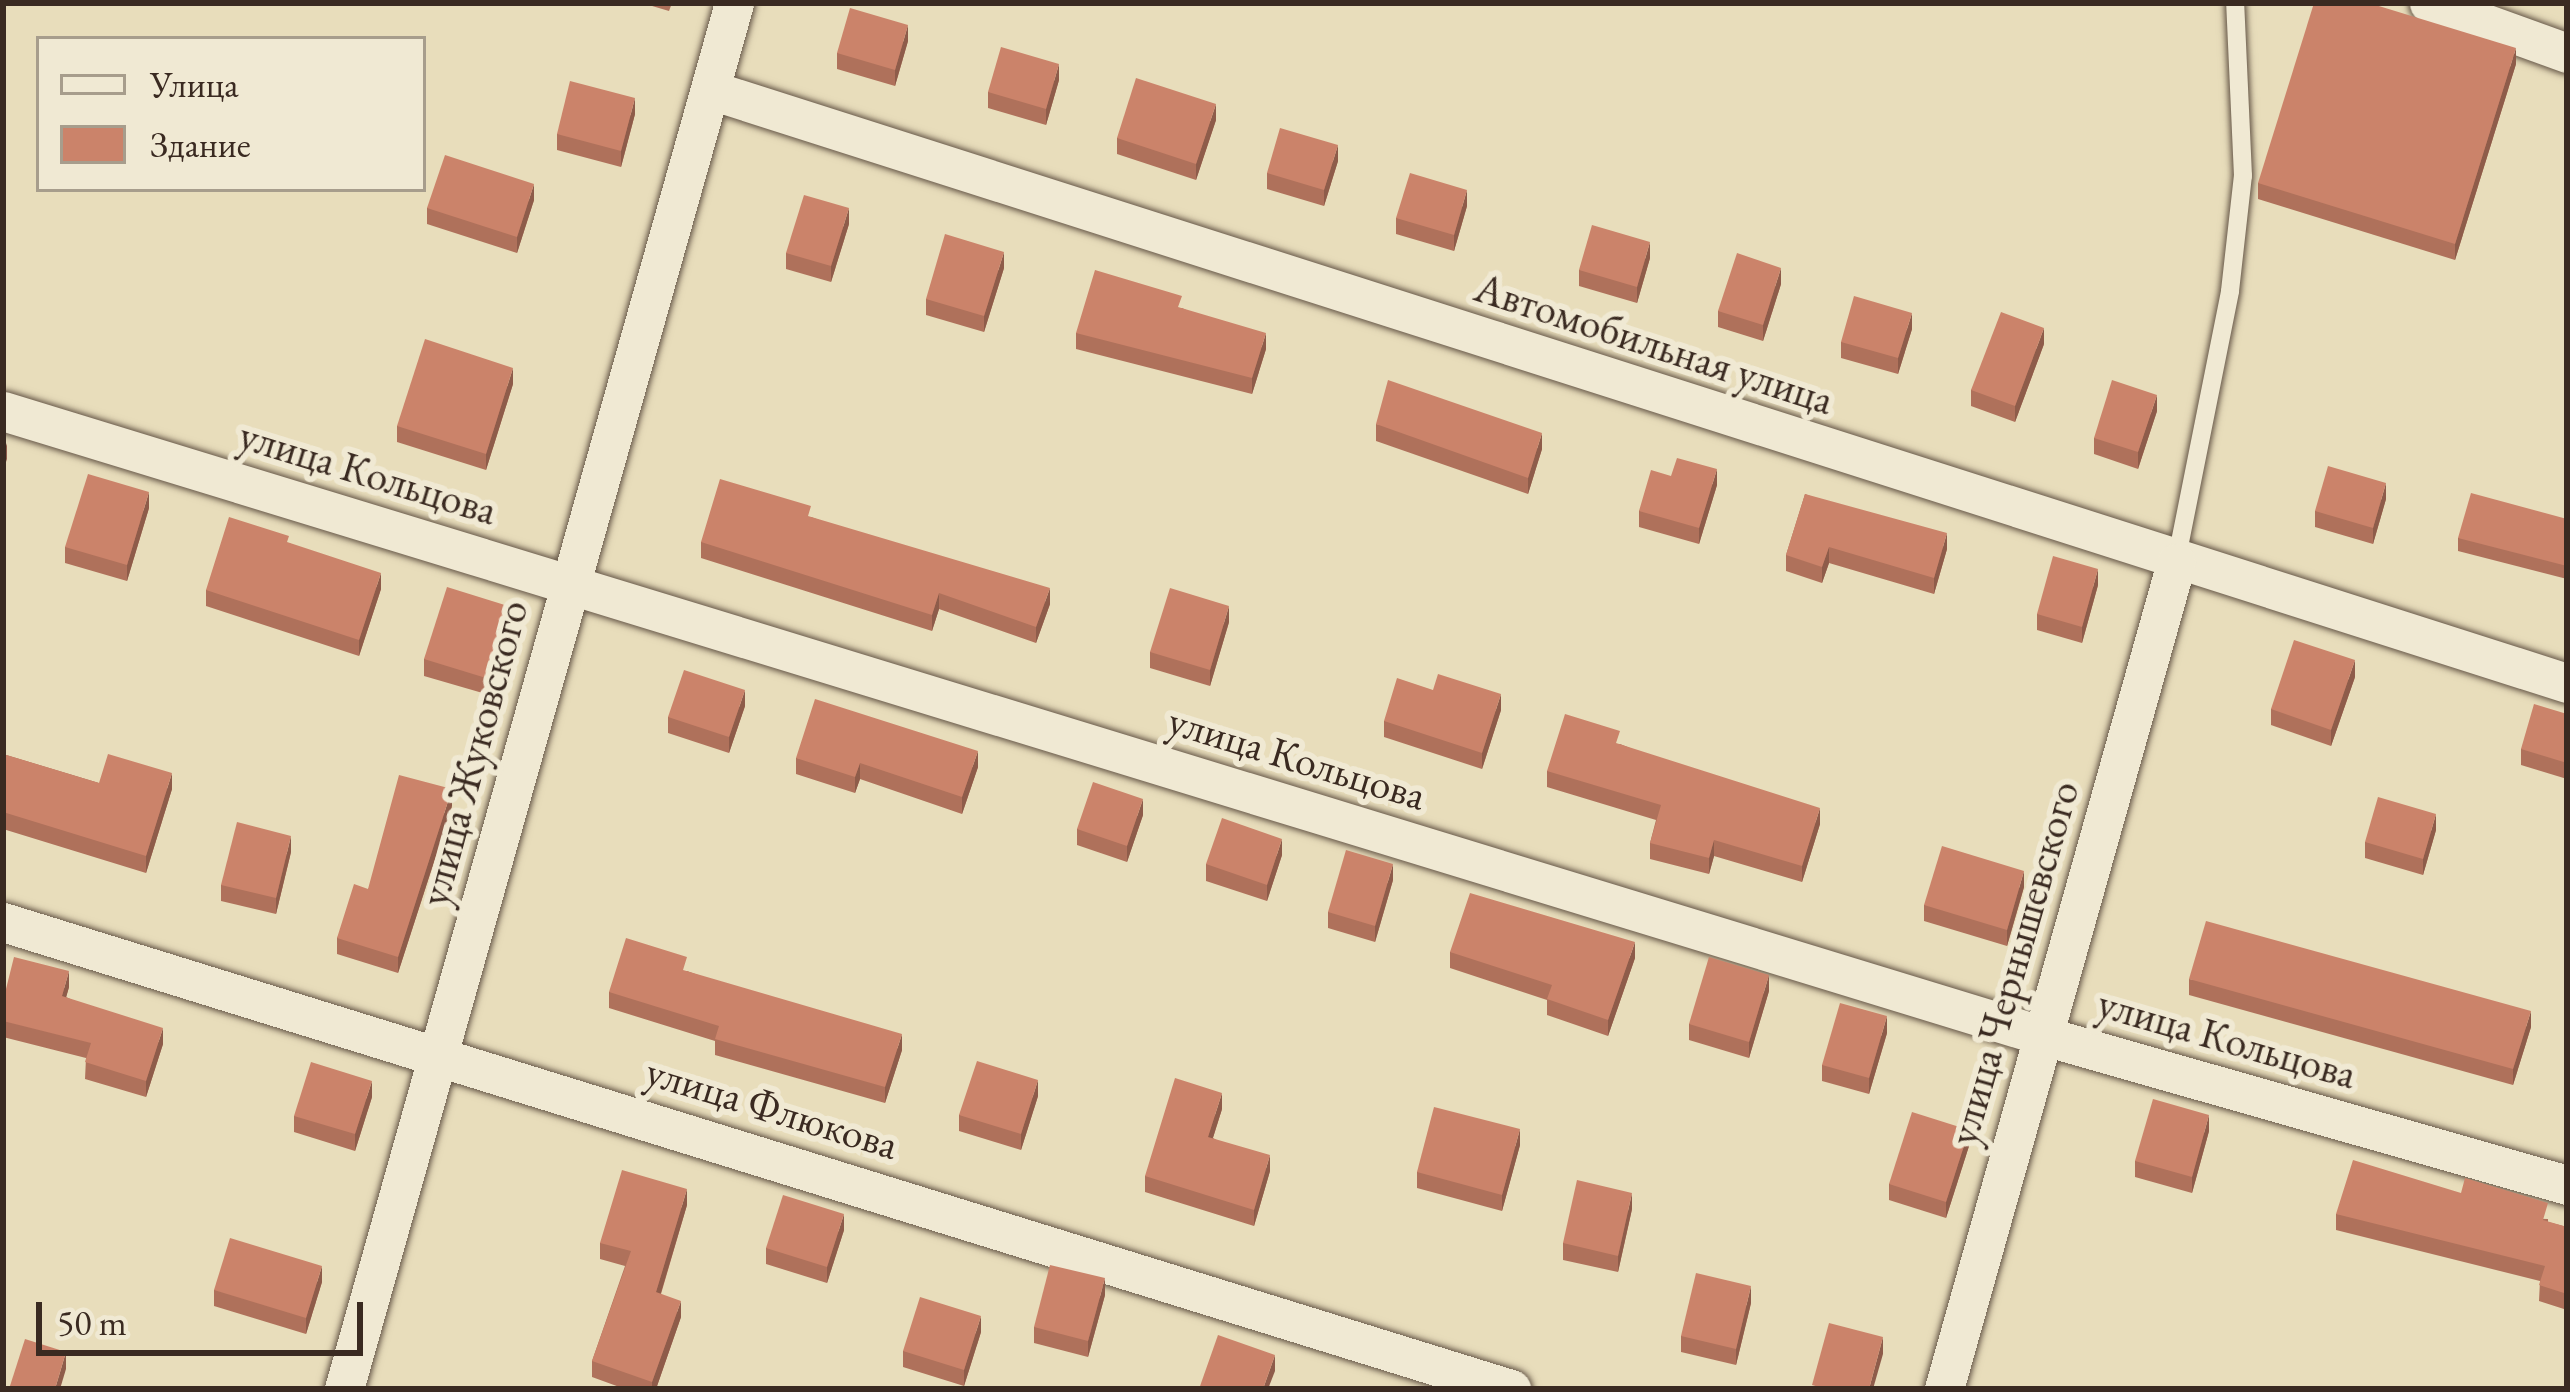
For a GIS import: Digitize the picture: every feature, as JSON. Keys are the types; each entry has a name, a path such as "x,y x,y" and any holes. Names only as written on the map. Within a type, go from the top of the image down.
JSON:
{"street":[{"name":"улица Жуковского","path":"344,1389 442,1055 569,585 714,92 734,3"},
{"path":"2429,3 2567,53"},
{"name":"Автомобильная улица","path":"714,92 2176,563 2567,683"},
{"name":"улица Кольцова","path":"3,411 2044,1036 2567,1185"},
{"name":"улица Чернышевского","path":"1944,1389 2176,563"},
{"name":"улица Флюкова","path":"3,922 1510,1389"}],"lane":[{"path":"2176,563 2240,199 2235,3"}],"building":[{"path":"2314,3 2369,3 2516,48 2455,244 2258,183"},
{"path":"850,8 908,25 895,70 837,53"},
{"path":"1001,47 1059,64 1046,109 988,92"},
{"path":"1136,78 1216,104 1196,164 1117,138"},
{"path":"570,81 635,98 621,151 557,134"},
{"path":"1280,128 1338,145 1324,190 1267,173"},
{"path":"445,155 534,184 517,237 427,208"},
{"path":"1410,173 1467,190 1454,235 1396,218"},
{"path":"804,195 849,208 831,266 786,253"},
{"path":"1592,225 1650,242 1637,287 1579,270"},
{"path":"945,234 1004,252 984,316 926,299"},
{"path":"1737,253 1781,268 1763,325 1718,311"},
{"path":"1095,270 1182,296 1178,307 1266,333 1252,378 1076,333"},
{"path":"1854,296 1912,313 1898,358 1841,342"},
{"path":"2001,312 2044,328 2015,406 1971,390"},
{"path":"425,339 513,368 486,454 397,426"},
{"path":"1388,380 1542,433 1528,478 1376,424"},
{"path":"2112,380 2157,395 2138,452 2094,438"},
{"path":"1677,458 1717,469 1699,528 1639,511 1651,470 1671,476"},
{"path":"2328,466 2386,483 2373,528 2315,511"},
{"path":"88,474 149,492 127,565 65,547"},
{"path":"720,479 811,506 808,516 1050,588 1036,627 939,593 932,615 701,542"},
{"path":"2471,493 2567,519 2567,566 2458,538"},
{"path":"1805,494 1947,533 1934,578 1829,547 1822,567 1786,555"},
{"path":"229,517 381,573 359,640 206,590"},
{"path":"2053,556 2098,569 2082,627 2037,614"},
{"path":"447,587 508,606 486,678 424,659"},
{"path":"1170,588 1229,606 1210,670 1150,652"},
{"path":"2294,640 2355,660 2331,730 2271,709"},
{"path":"684,670 745,690 729,737 668,717"},
{"path":"1438,674 1501,694 1482,753 1384,721 1397,678 1433,690"},
{"path":"815,699 978,751 962,797 860,763 855,777 796,758"},
{"path":"2534,704 2567,714 2567,763 2521,749"},
{"path":"1565,714 1620,731 1616,743 1820,808 1802,866 1714,840 1709,858 1650,843 1661,805 1547,771"},
{"path":"3,754 99,783 108,754 172,773 146,856 3,812"},
{"path":"399,775 452,789 398,957 337,938 354,884 368,889"},
{"path":"1093,782 1143,799 1127,846 1077,829"},
{"path":"2378,797 2436,814 2423,859 2365,842"},
{"path":"1222,818 1282,839 1267,885 1206,864"},
{"path":"237,822 291,836 276,898 221,885"},
{"path":"1942,846 2024,871 2007,930 1924,905"},
{"path":"1346,850 1393,864 1375,926 1328,912"},
{"path":"1470,893 1635,942 1608,1020 1547,999 1552,985 1450,952"},
{"path":"2206,921 2531,1011 2513,1069 2189,979"},
{"path":"626,938 687,957 683,970 902,1034 885,1087 715,1039 719,1026 609,992"},
{"path":"14,957 69,971 62,996 163,1028 146,1081 85,1062 91,1043 3,1021"},
{"path":"1709,957 1769,975 1749,1042 1689,1024"},
{"path":"1840,1003 1887,1016 1869,1078 1822,1065"},
{"path":"977,1061 1038,1080 1021,1134 959,1115"},
{"path":"311,1062 372,1081 355,1134 294,1116"},
{"path":"1175,1078 1222,1093 1208,1137 1270,1155 1254,1210 1145,1176"},
{"path":"2153,1099 2209,1115 2192,1177 2135,1161"},
{"path":"1434,1107 1520,1129 1502,1195 1417,1172"},
{"path":"1912,1112 1969,1130 1946,1202 1889,1184"},
{"path":"2353,1160 2461,1193 2465,1178 2548,1203 2543,1220 2567,1227 2567,1294 2539,1285 2545,1266 2336,1214"},
{"path":"622,1170 687,1189 656,1292 681,1301 652,1382 592,1361 631,1251 600,1243"},
{"path":"1577,1180 1632,1193 1618,1256 1563,1243"},
{"path":"783,1195 844,1214 827,1267 766,1248"},
{"path":"230,1238 322,1266 306,1318 214,1290"},
{"path":"1050,1265 1105,1278 1088,1341 1034,1327"},
{"path":"1696,1273 1751,1286 1736,1349 1681,1336"},
{"path":"920,1297 981,1316 964,1370 903,1351"},
{"path":"1829,1323 1883,1337 1869,1389 1812,1385"},
{"path":"1218,1335 1275,1355 1263,1389 1199,1389"},
{"path":"25,1339 66,1352 55,1389 9,1389"}]}
